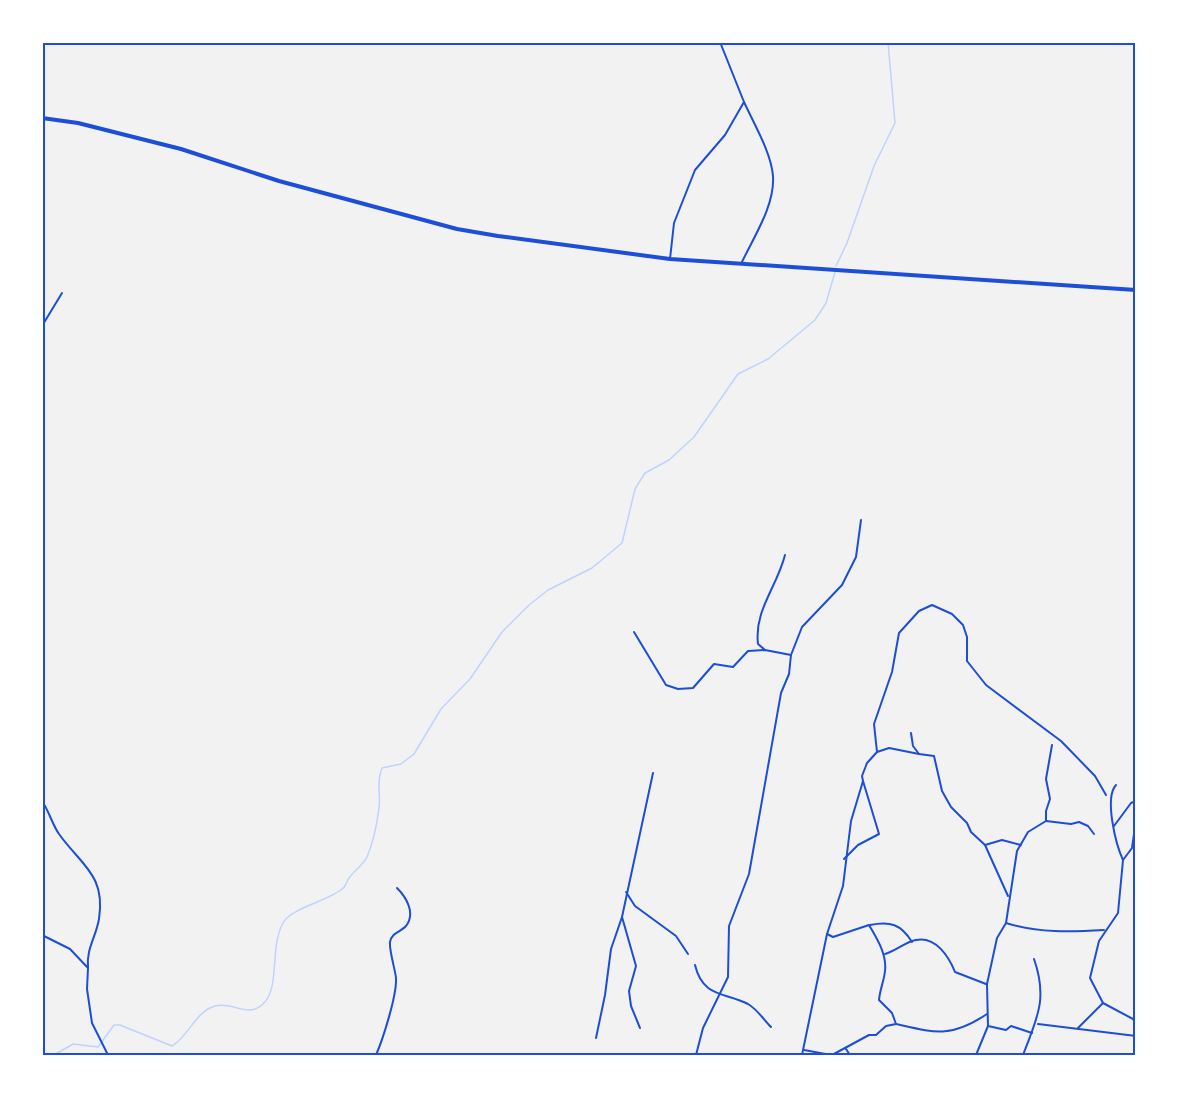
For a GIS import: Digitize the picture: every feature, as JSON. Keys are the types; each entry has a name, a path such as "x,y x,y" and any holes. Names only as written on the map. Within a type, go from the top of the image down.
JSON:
{"main road":[{"path":"42,118 78,123 181,149 279,181 473,232 670,259 1136,290"}],"street":[{"path":"720,42 773,173 773,184 765,213 741,264"},
{"path":"670,259 674,223 695,170 725,135 744,102"},
{"path":"42,326 62,293"},
{"path":"696,1055 703,1028 728,977 729,926 749,874 781,693 789,674 790,655 802,627 843,585 856,557 861,520"},
{"path":"765,650 758,644 756,630 759,613 770,595 785,555"},
{"path":"877,752 874,724 892,672 899,633 913,616 932,605 952,614 963,625 967,637 967,661 986,685 1062,741 1095,776 1106,795"},
{"path":"634,632 666,685 678,689 693,688 714,664 733,667 748,651 765,650 790,655"},
{"path":"911,733 913,746 919,754"},
{"path":"1046,821 1050,799 1046,779 1050,768 1052,745"},
{"path":"844,859 858,845 879,834 862,776 867,763 877,752 889,748 934,756 942,791 951,807 967,823 970,832 985,846 1008,896"},
{"path":"596,1038 611,949 622,917 653,773"},
{"path":"802,1055 826,934 843,886 844,859 851,832 851,821 863,781"},
{"path":"1116,785 1109,802 1123,860 1118,914 1104,930 1099,941 1090,978 1102,1003 1133,1019 1136,1024"},
{"path":"42,801 57,830 85,863 99,886 99,918 88,952 87,989 92,1023 108,1055"},
{"path":"1114,826 1136,801"},
{"path":"1123,860 1132,848 1136,820"},
{"path":"976,1055 988,1026 987,984 997,938 1006,923 1008,896 1017,851 1028,832 1046,821 1071,824 1079,822 1088,826 1094,834"},
{"path":"985,846 1002,840 1021,845"},
{"path":"376,1055 390,1015 396,983 390,943 394,934 406,925 410,913 410,907 397,888"},
{"path":"626,892 635,906 676,936 688,954"},
{"path":"622,917 636,966 629,991 631,1006 640,1028"},
{"path":"826,934 833,937 886,922 901,927 912,942"},
{"path":"1006,923 1030,930 1064,932 1104,930"},
{"path":"869,925 885,954 885,973 880,983 879,1000 892,1013 896,1024"},
{"path":"42,935 70,949 88,968"},
{"path":"885,954 912,942 928,941 939,947 950,958 955,972 987,984"},
{"path":"1023,1055 1037,1024 1041,1001 1038,971 1034,959"},
{"path":"695,965 698,976 718,995 748,1003 771,1028"},
{"path":"1078,1029 1102,1003"},
{"path":"803,1050 832,1055 869,1035 876,1035 886,1026 896,1024 949,1033 987,1014"},
{"path":"1037,1024 1136,1036"},
{"path":"988,1026 1006,1030 1011,1026 1032,1033"},
{"path":"846,1049 850,1055"}],"waterway":[{"path":"836,266 847,243 874,166 895,123 888,42"},
{"path":"54,1055 73,1044 98,1047 114,1025 120,1025 172,1046 208,1009 221,1005 251,1010 262,1005 271,989 276,944 283,923 294,913 343,888 367,857 377,820 379,778 382,768 401,764 414,754 441,709 470,679 502,632 529,605 548,590 592,568 622,543 635,489 645,473 669,460 694,437 738,374 768,359 815,320 826,303 835,272"}]}
